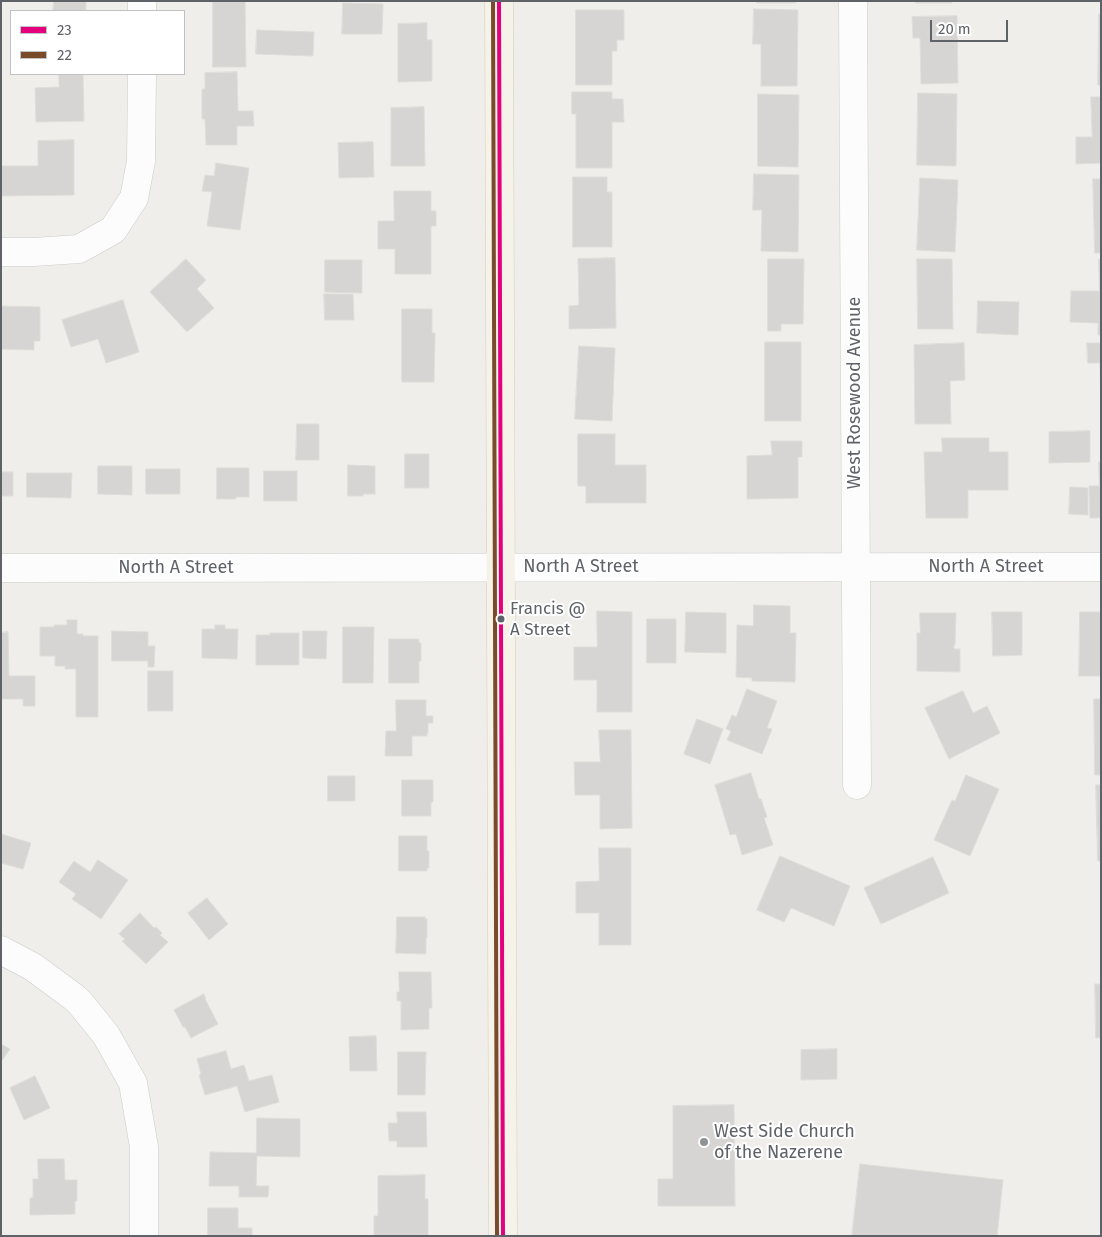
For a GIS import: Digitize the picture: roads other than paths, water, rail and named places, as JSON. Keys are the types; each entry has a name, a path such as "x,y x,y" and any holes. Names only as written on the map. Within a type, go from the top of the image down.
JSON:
{"main road":[{"path":"499,1 503,1236"}],"street":[{"name":"West Rosewood Avenue","path":"853,1 857,785"},
{"path":"1,252 79,249 113,230 134,198 142,161 142,75"},
{"name":"North A Street","path":"1,568 1101,567"},
{"path":"1,950 33,967 81,1004 106,1035 133,1083 144,1147 144,1236"}],"place":[{"name":"Francis @ A Street","path":"501,619"},
{"name":"West Side Church of the Nazerene","path":"704,1142"}]}
